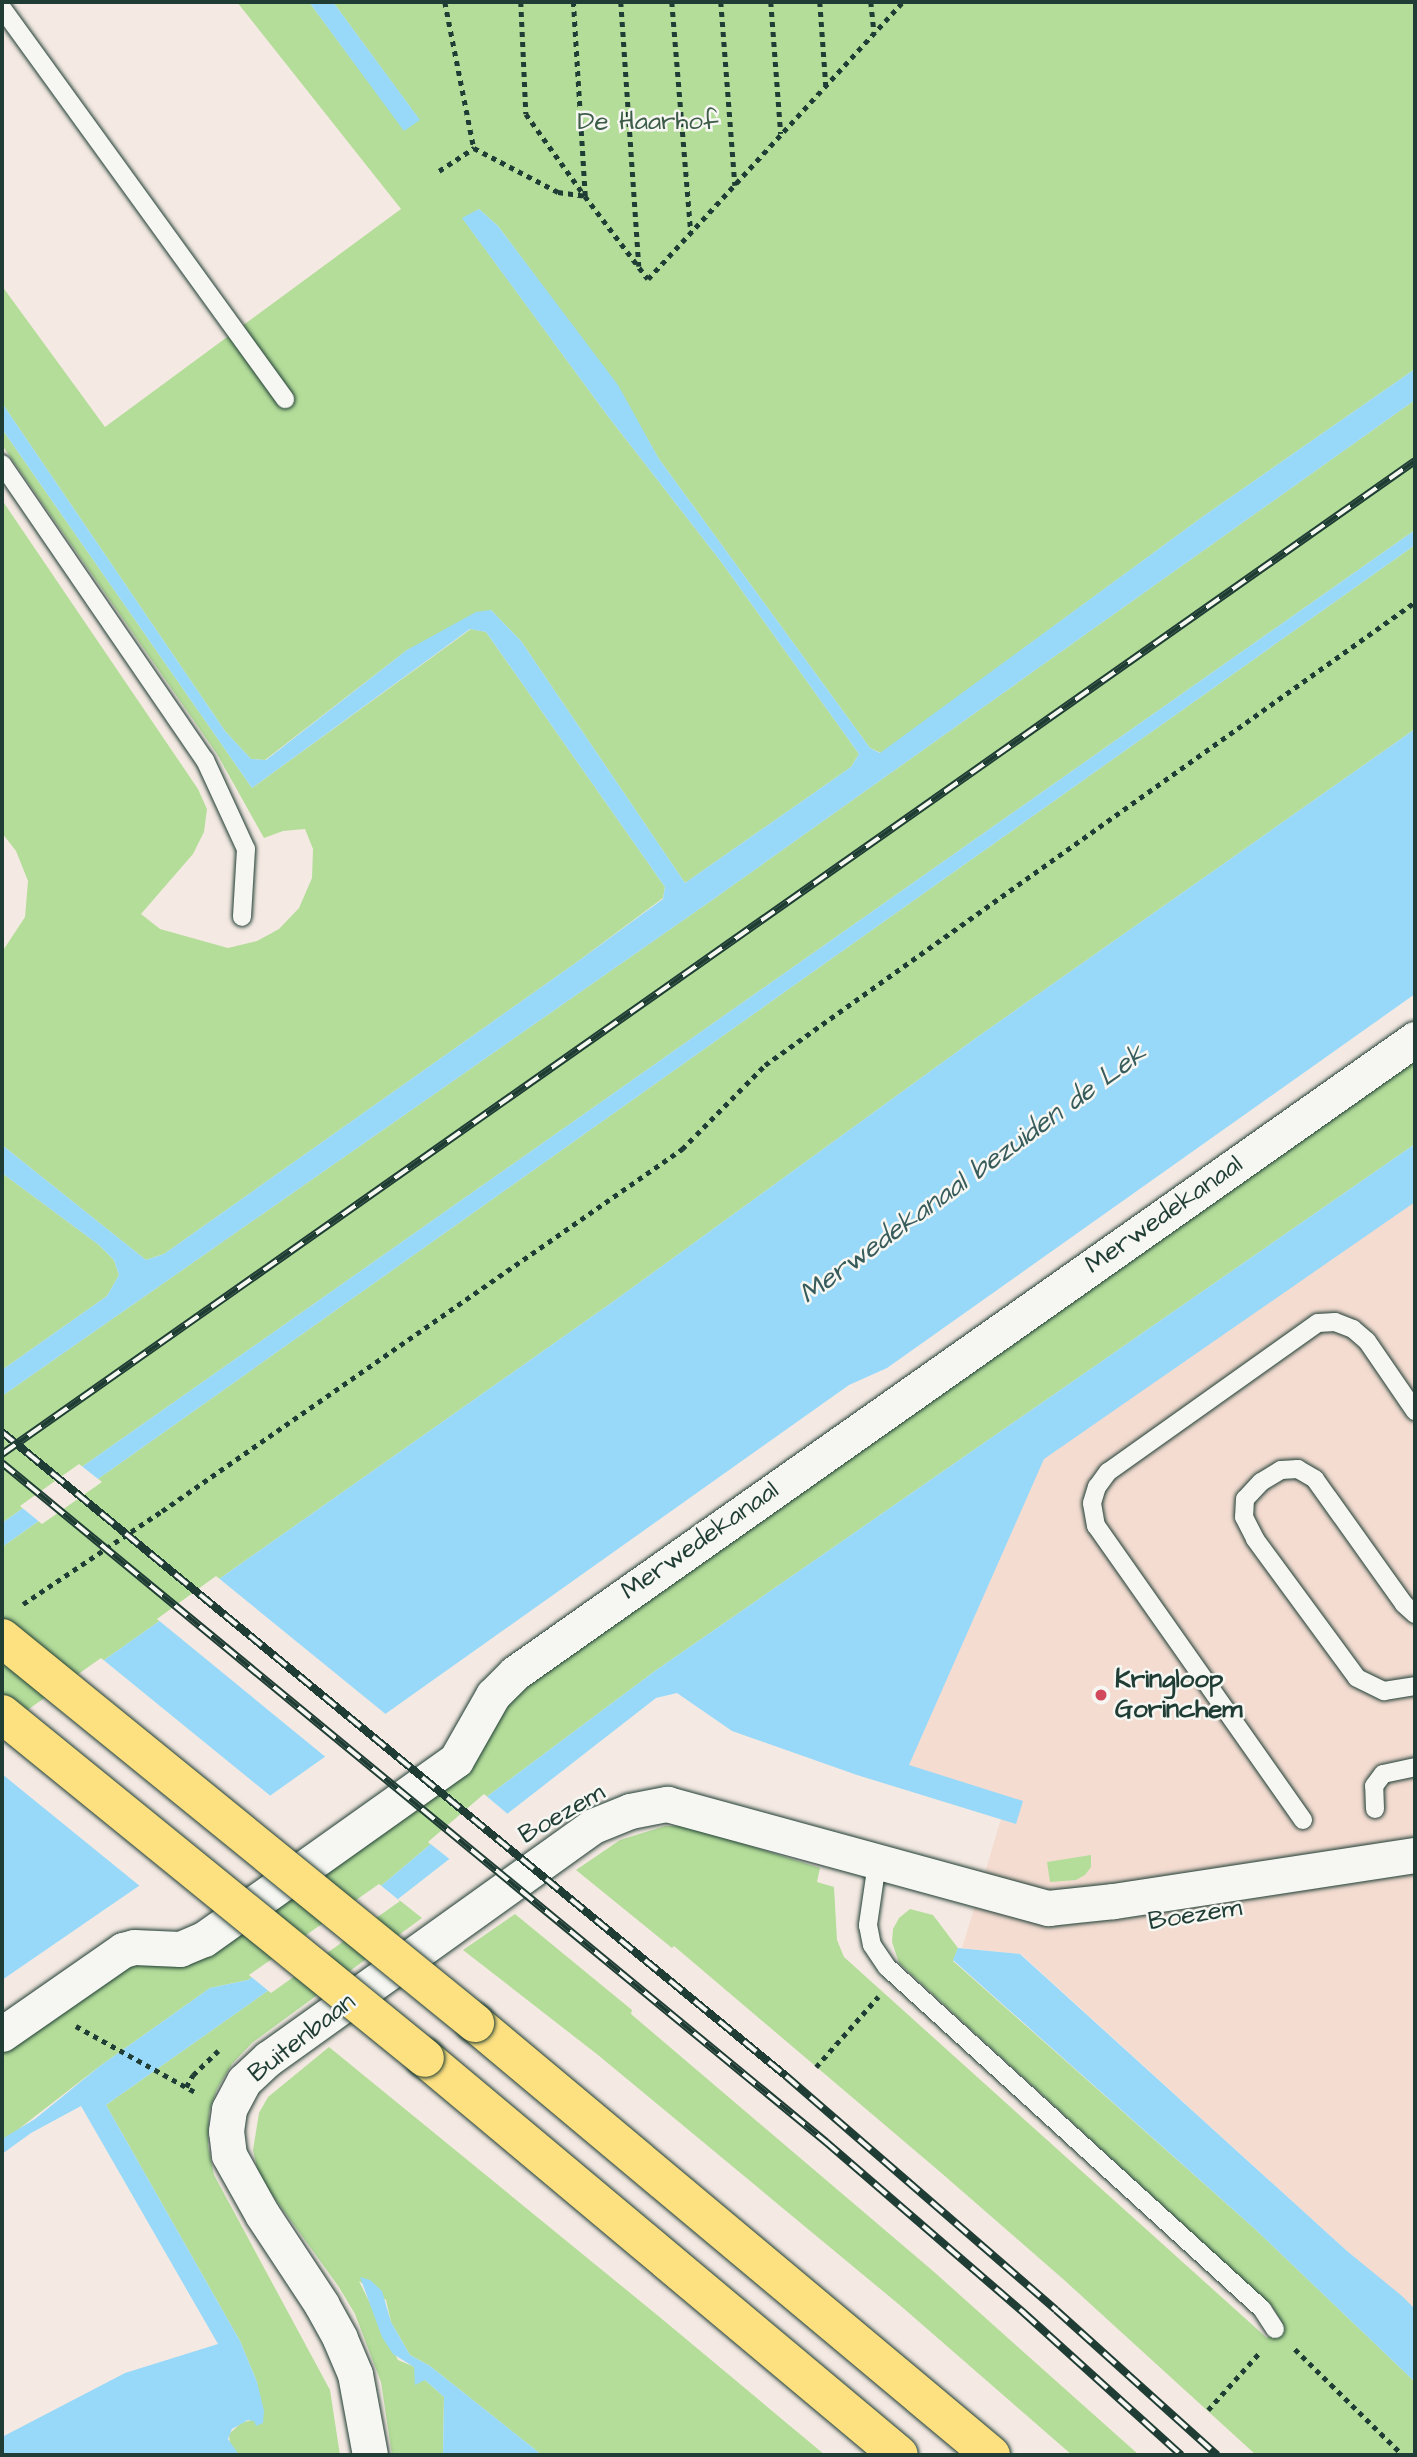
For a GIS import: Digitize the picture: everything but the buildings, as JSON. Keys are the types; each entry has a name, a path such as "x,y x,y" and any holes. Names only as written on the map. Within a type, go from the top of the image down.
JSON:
{"highway":[{"path":"8,1624 475,2023 991,2455"},
{"path":"2,1714 425,2058 899,2455"}],"street":[{"name":"Merwedekanaal","path":"2,2034 122,1950 134,1947 189,1947 237,1915 456,1760 492,1695 515,1673 1415,1039"},
{"name":"Boezem","path":"593,1826 630,1811 667,1804 1048,1908 1114,1901 1415,1855"},
{"name":"Buitenbaan","path":"370,2455 355,2374 340,2338 322,2305 262,2214 229,2155 226,2131 229,2109 244,2081 269,2058 593,1826"}],"lane":[{"path":"2,8 285,399"},
{"path":"2,464 205,760 246,849 242,917"},
{"path":"1303,1821 1096,1526 1092,1503 1097,1487 1108,1472 1318,1323 1335,1322 1353,1329 1367,1341 1415,1411"},
{"path":"1415,1614 1404,1604 1315,1479 1298,1469 1281,1469 1261,1482 1245,1499 1244,1517 1255,1539 1357,1678 1384,1691 1415,1686"},
{"path":"1375,1809 1374,1786 1383,1774 1415,1767"},
{"path":"877,1863 869,1925 872,1945 887,1966 1262,2309 1275,2329"}],"path":[{"path":"445,2 474,148"},
{"path":"521,2 526,114 648,279 903,2"},
{"path":"573,2 585,196"},
{"path":"621,2 639,267"},
{"path":"672,2 691,233"},
{"path":"721,2 735,185"},
{"path":"771,2 781,134"},
{"path":"820,2 826,86"},
{"path":"871,2 874,34"},
{"path":"439,171 474,148"},
{"path":"474,148 558,192 585,196"},
{"path":"8,1624 162,1511 682,1149 765,1065 1415,602"},
{"path":"816,2067 881,1994"},
{"path":"72,2023 165,2075"},
{"path":"186,2087 193,2075 220,2050"},
{"path":"1275,2329 1403,2455"},
{"path":"1208,2410 1258,2354"}],"shaded area":[{"path":"1415,1175 1415,2309 1347,2251 1021,1954 962,1948 1004,1809 884,1773 1018,1448"}],"green space":[{"name":"De Haarhof","path":"237,2 309,2 404,130 419,119 333,2 1415,2 1415,369 1205,515 881,753 870,748 659,459 617,385 498,226 479,209 463,219 607,415 722,563 859,754 851,767 685,883 521,641 491,610 407,650 265,760 251,759 225,731 2,403 2,286 105,427 401,209"},
{"path":"1415,400 1415,530 2,1523 2,1396 715,898"},
{"path":"2,429 252,788 471,629 486,632 665,887 663,898 577,962 164,1254 146,1260 2,1145 2,952 25,917 28,881 16,851 2,833 2,500 198,789 207,809 204,832 193,854 141,914 160,929 228,948 257,941 279,929 299,908 312,878 313,849 305,829 283,831 264,838 217,754 2,445"},
{"path":"1415,545 1415,729 976,1038 614,1301 2,1732 2,1547"},
{"path":"1415,1060 1415,1144 655,1671 489,1795 375,1891 248,1980 210,1988 100,2066 2,2142 2,2049 129,1957 334,1857 519,1681"},
{"path":"2,1173 99,1245 114,1260 119,1275 107,1296 2,1370"},
{"path":"665,1826 687,1826 820,1868 817,1882 834,1887 837,1940 844,1957 1267,2338 1282,2322 1273,2307 899,1963 892,1942 893,1929 899,1918 910,1909 933,1915 958,1948 953,1961 1255,2229 1415,2382 1415,2455 1256,2455 1063,2279 939,2171 674,1946 672,1948 576,1870 620,1840"},
{"path":"1091,1855 1091,1867 1085,1875 1076,1880 1050,1882 1047,1862"},
{"path":"398,1899 422,1918 252,2043 232,2064 217,2089 209,2112 208,2146 214,2175 330,2390 340,2455 239,2455 230,2445 229,2434 241,2423 262,2417 257,2382 240,2341 106,2105"},
{"path":"515,1914 632,2010 631,2014 933,2271 1139,2455 1072,2455 902,2307 598,2055 463,1950"},
{"path":"329,2047 825,2455 542,2455 430,2366 410,2355 391,2322 386,2300 359,2281 398,2360 415,2367 420,2380 425,2380 444,2397 443,2455 392,2455 381,2382 355,2314 339,2287 265,2185 253,2150 259,2113 268,2097"}],"water":[{"path":"309,2 333,2 420,120 404,131"},
{"path":"479,209 498,226 618,385 659,459 870,748 880,753 1205,515 1415,369 1415,400 715,898 2,1396 2,1370 107,1296 119,1275 114,1260 99,1245 2,1173 2,1145 146,1260 164,1254 577,962 663,899 665,887 486,632 470,629 252,788 2,429 2,403 225,731 251,759 266,760 407,650 476,612 491,610 521,641 685,883 851,767 859,754 722,563 607,415 462,218"},
{"path":"1415,530 1415,545 2,1547 2,1523"},
{"name":"Merwedekanaal bezuiden de Lek","path":"1415,729 1415,994 887,1368 849,1385 264,1800 2,1980 2,1732 614,1301 976,1038"},
{"path":"1415,1144 1415,1202 1044,1459 909,1765 1023,1801 1016,1824 857,1775 732,1731 677,1693 656,1698 398,1899 106,2105 240,2341 257,2382 264,2411 263,2423 256,2426 254,2421 248,2420 232,2429 228,2439 239,2455 2,2455 2,2437 125,2373 218,2344 81,2106 31,2133 2,2154 2,2139 35,2119 100,2066 210,1988 248,1980 375,1891 489,1795 655,1671"},
{"path":"958,1948 1020,1954 1347,2251 1402,2296 1415,2309 1415,2382 1255,2229 953,1960"},
{"path":"360,2277 370,2280 382,2291 391,2322 410,2355 430,2366 542,2455 443,2455 444,2397 425,2380 415,2385 414,2367 393,2354 382,2337"}],"pier":[{"path":"79,1464 102,1482 42,1524 20,1506"},
{"path":"216,1576 388,1716 328,1759 157,1619"},
{"path":"101,1658 273,1798 141,1887 2,1774 2,1728"},
{"path":"484,1794 510,1816 452,1861 428,1842"},
{"path":"379,1884 400,1901 271,1993 249,1975"}],"railway":[{"path":"2,1454 1415,461"},
{"path":"2,1432 786,2076 1056,2310 1217,2455"},
{"path":"2,1463 826,2142 1024,2313 1181,2455"}],"place":[{"name":"Kringloop Gorinchem","path":"1101,1695"}]}
